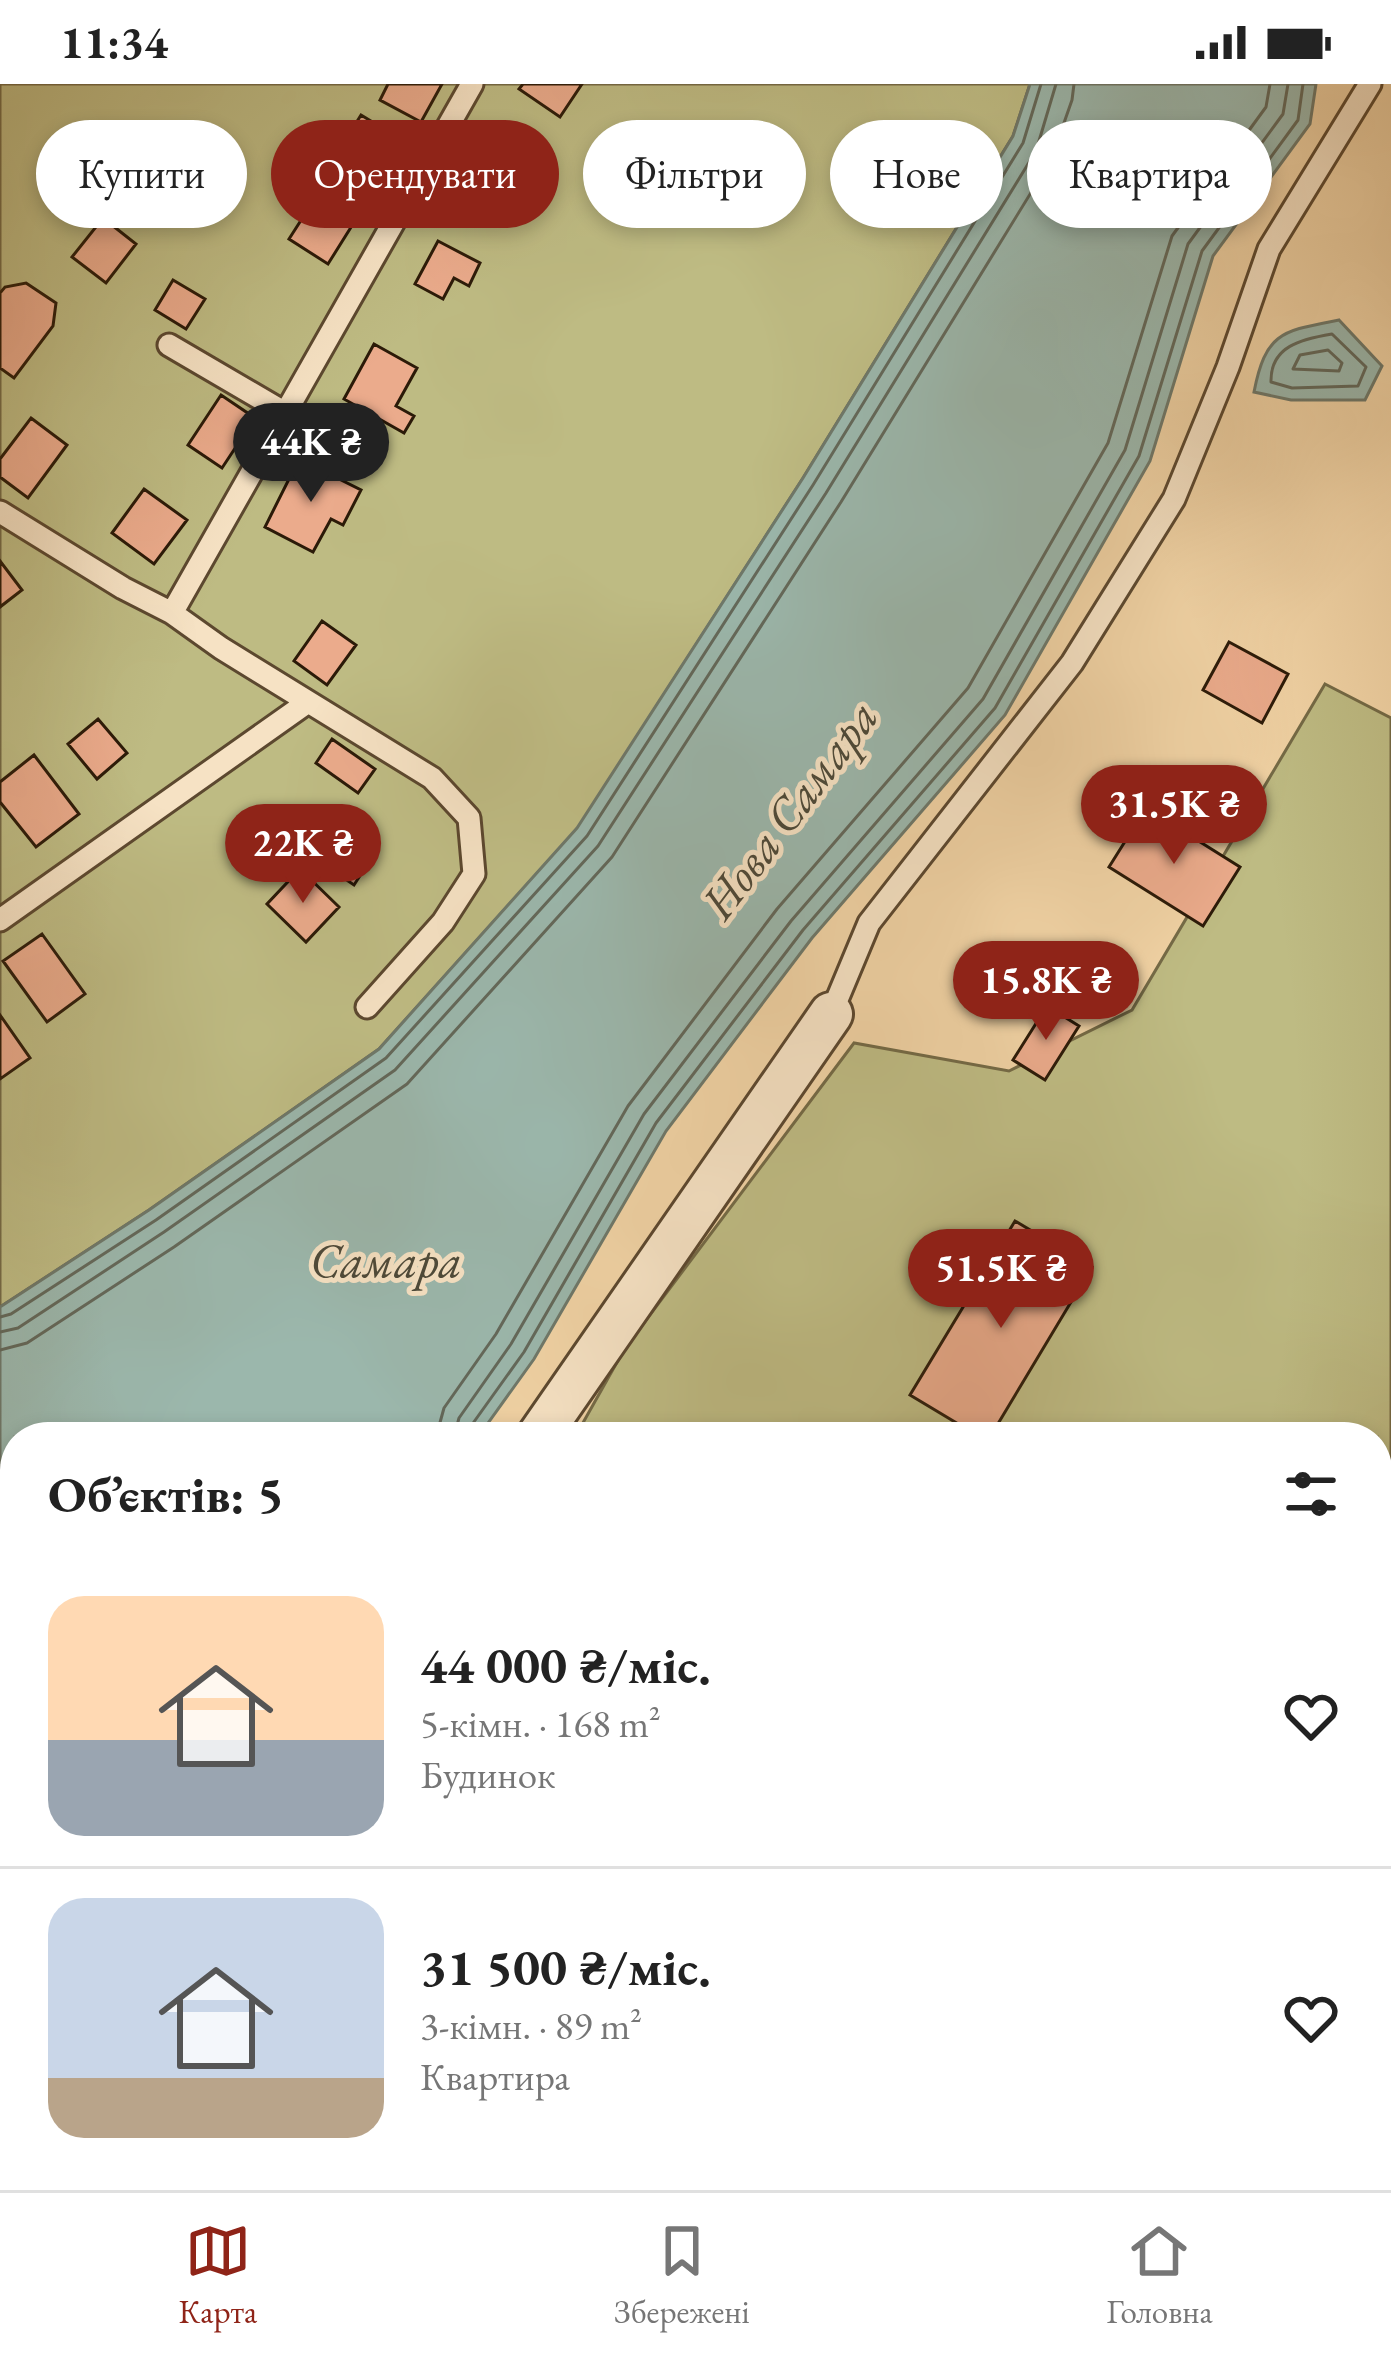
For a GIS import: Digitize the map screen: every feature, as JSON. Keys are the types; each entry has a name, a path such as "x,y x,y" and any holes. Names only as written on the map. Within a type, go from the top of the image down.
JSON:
{"street":[{"path":"548,1422 831,1014"}],"lane":[{"path":"172,613 472,84"},
{"path":"831,1014 869,923 1072,663 1174,499 1228,368 1269,249 1370,84"},
{"path":"169,345 287,414"},
{"path":"0,512 172,613 432,778 469,818 474,874 443,922 367,1007"},
{"path":"0,920 308,702"}],"shaded area":[{"path":"0,84 1030,84 1003,152 1003,120 830,120 830,228 957,228 578,828 379,1049 149,1210 0,1307"},
{"path":"1325,684 1391,718 1391,1422 583,1422 625,1348 854,1043 1009,1071 1132,1010"}],"water":[{"name":"Самара","path":"1030,84 1316,84 1310,124 1272,176 1272,120 1027,120 1027,228 1234,228 1213,256 1150,461 1005,715 812,938 666,1131 534,1359 489,1422 0,1422 0,1307 149,1210 379,1049 577,828 803,478 957,228 1003,228 1003,152"},
{"path":"1339,320 1382,366 1365,400 1291,400 1254,392 1264,357 1280,337"}],"building":[{"path":"388,84 442,84 422,120 380,100"},
{"path":"523,84 582,84 560,117 519,89"},
{"path":"95,228 116,228 136,244 106,283 72,257"},
{"path":"296,228 350,228 328,264 289,239"},
{"path":"438,241 480,263 469,286 454,278 443,299 415,284"},
{"path":"173,280 205,299 186,329 155,310"},
{"path":"26,283 56,303 53,326 14,378 0,368 0,293 5,287"},
{"path":"374,344 417,368 396,406 414,416 404,433 344,399"},
{"path":"221,395 255,418 222,468 188,445"},
{"path":"31,418 67,445 28,498 0,477 0,459"},
{"path":"299,459 361,490 343,525 331,519 313,552 265,527"},
{"path":"144,489 187,520 154,564 112,533"},
{"path":"0,561 22,590 0,607"},
{"path":"322,621 356,645 327,685 294,661"},
{"path":"1229,642 1288,674 1262,723 1203,690"},
{"path":"98,719 127,753 97,779 68,744"},
{"path":"332,739 375,769 358,793 316,763"},
{"path":"34,755 79,814 36,847 0,802 0,782"},
{"path":"1146,808 1240,867 1203,926 1109,867"},
{"path":"334,827 374,854 354,885 314,858"},
{"path":"300,869 339,907 306,942 267,904"},
{"path":"42,934 85,994 47,1022 3,961"},
{"path":"1047,1006 1079,1026 1045,1080 1013,1060"},
{"path":"0,1015 30,1058 0,1079"},
{"path":"1015,1221 1092,1267 999,1422 955,1422 910,1395"}],"water label":[{"name":"Нова Самара","path":"789,809"}]}
